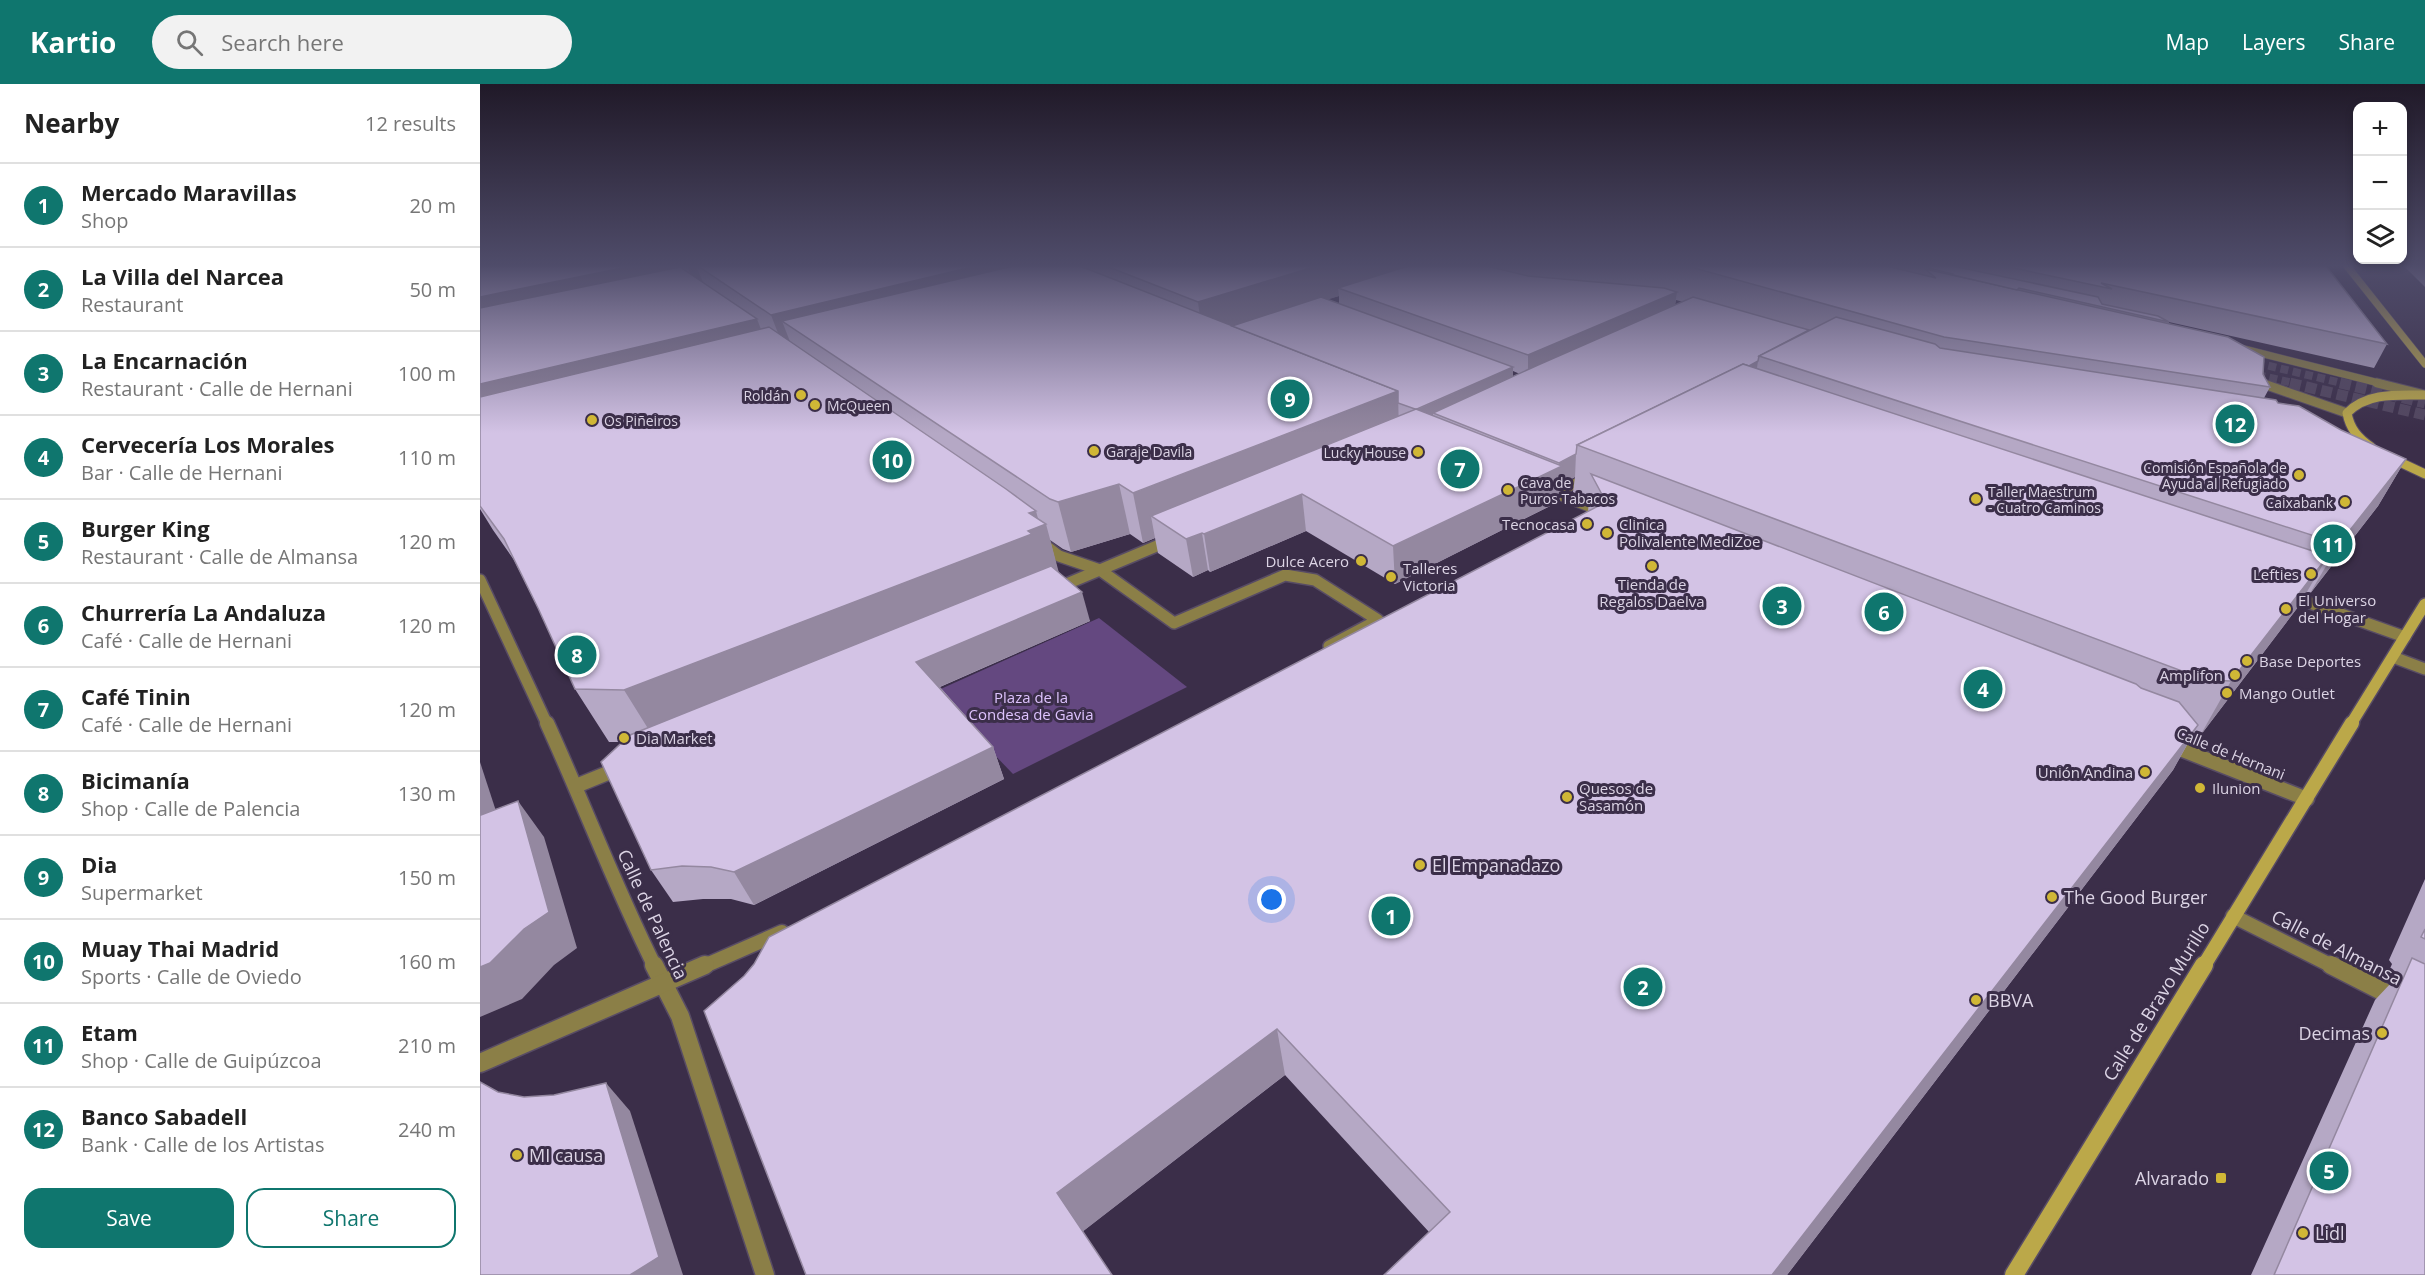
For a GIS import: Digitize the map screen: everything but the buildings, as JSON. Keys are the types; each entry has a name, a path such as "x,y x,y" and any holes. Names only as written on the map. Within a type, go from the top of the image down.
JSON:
{"main road":[{"path":"2391,322 2425,364"},
{"path":"2425,395 2392,395 2367,399 2351,407 2347,412 2349,426 2362,441 2403,465 2425,474"},
{"path":"2403,465 2425,486"},
{"name":"Calle de Bravo Murillo","path":"2014,1275 2425,604"}],"street":[{"path":"2231,346 2425,395"},
{"path":"2237,353 2248,356"},
{"path":"2243,378 2281,388 2347,412"},
{"path":"2351,441 2362,441"},
{"path":"1556,494 1598,472"},
{"path":"1534,485 1611,516"},
{"path":"1046,593 1187,533"},
{"path":"1032,535 1059,555 1100,570 1174,623 1271,579 1285,575 1315,580 1378,620 1317,653"},
{"name":"Calle de Palencia","path":"480,579 576,786 632,921 680,1016 765,1275"},
{"path":"2282,593 2405,636"},
{"path":"2393,657 2425,669"},
{"name":"Calle de Hernani","path":"2158,739 2307,799"},
{"path":"576,786 631,764"},
{"name":"Calle de Almansa","path":"2233,916 2425,1013"},
{"path":"480,1063 791,927"}],"green space":[{"name":"Plaza de la Condesa de Gavia","path":"1099,618 1187,687 1013,774 934,692"}],"tunnel":[{"path":"2244,360 2346,384"},
{"path":"2245,372 2297,384"},
{"path":"2290,383 2425,415"},
{"path":"2340,383 2425,403"}],"place":[{"name":"Roldán","path":"801,395"},
{"name":"Dia","path":"1290,399"},
{"name":"McQueen","path":"815,405"},
{"name":"Os Piñeiros","path":"592,420"},
{"name":"Banco Sabadell","path":"2235,424"},
{"name":"Garaje Davila","path":"1094,451"},
{"name":"Lucky House","path":"1418,452"},
{"name":"Muay Thai Madrid","path":"892,460"},
{"name":"Café Tinin","path":"1460,469"},
{"name":"Comisión Española de Ayuda al Refugiado","path":"2299,475"},
{"name":"Cava de Puros Tabacos","path":"1508,490"},
{"name":"Taller Maestrum - Cuatro Caminos","path":"1976,499"},
{"name":"Caixabank","path":"2345,502"},
{"name":"Tecnocasa","path":"1587,524"},
{"name":"Clinica Polivalente MediZoe","path":"1607,533"},
{"name":"Etam","path":"2333,544"},
{"name":"Dulce Acero","path":"1361,561"},
{"name":"Tienda de Regalos Daelva","path":"1652,566"},
{"name":"Lefties","path":"2311,574"},
{"name":"Talleres Victoria","path":"1391,577"},
{"name":"La Encarnación","path":"1782,606"},
{"name":"El Universo del Hogar","path":"2286,609"},
{"name":"Churrería La Andaluza","path":"1884,612"},
{"name":"Bicimanía","path":"577,655"},
{"name":"Base Deportes","path":"2247,661"},
{"name":"Amplifon","path":"2235,675"},
{"name":"Cervecería Los Morales","path":"1983,689"},
{"name":"Mango Outlet","path":"2227,693"},
{"name":"Dia Market","path":"624,738"},
{"name":"Unión Andina","path":"2145,772"},
{"name":"Ilunion","path":"2200,788"},
{"name":"Quesos de Sasamón","path":"1567,797"},
{"name":"El Empanadazo","path":"1420,865"},
{"name":"The Good Burger","path":"2052,897"},
{"name":"Mercado Maravillas","path":"1391,916"},
{"name":"La Villa del Narcea","path":"1643,987"},
{"name":"BBVA","path":"1976,1000"},
{"name":"Decimas","path":"2382,1033"},
{"name":"MI causa","path":"517,1155"},
{"name":"Burger King","path":"2329,1171"},
{"name":"Alvarado","path":"2221,1178"},
{"name":"Lidl","path":"2303,1233"}]}
